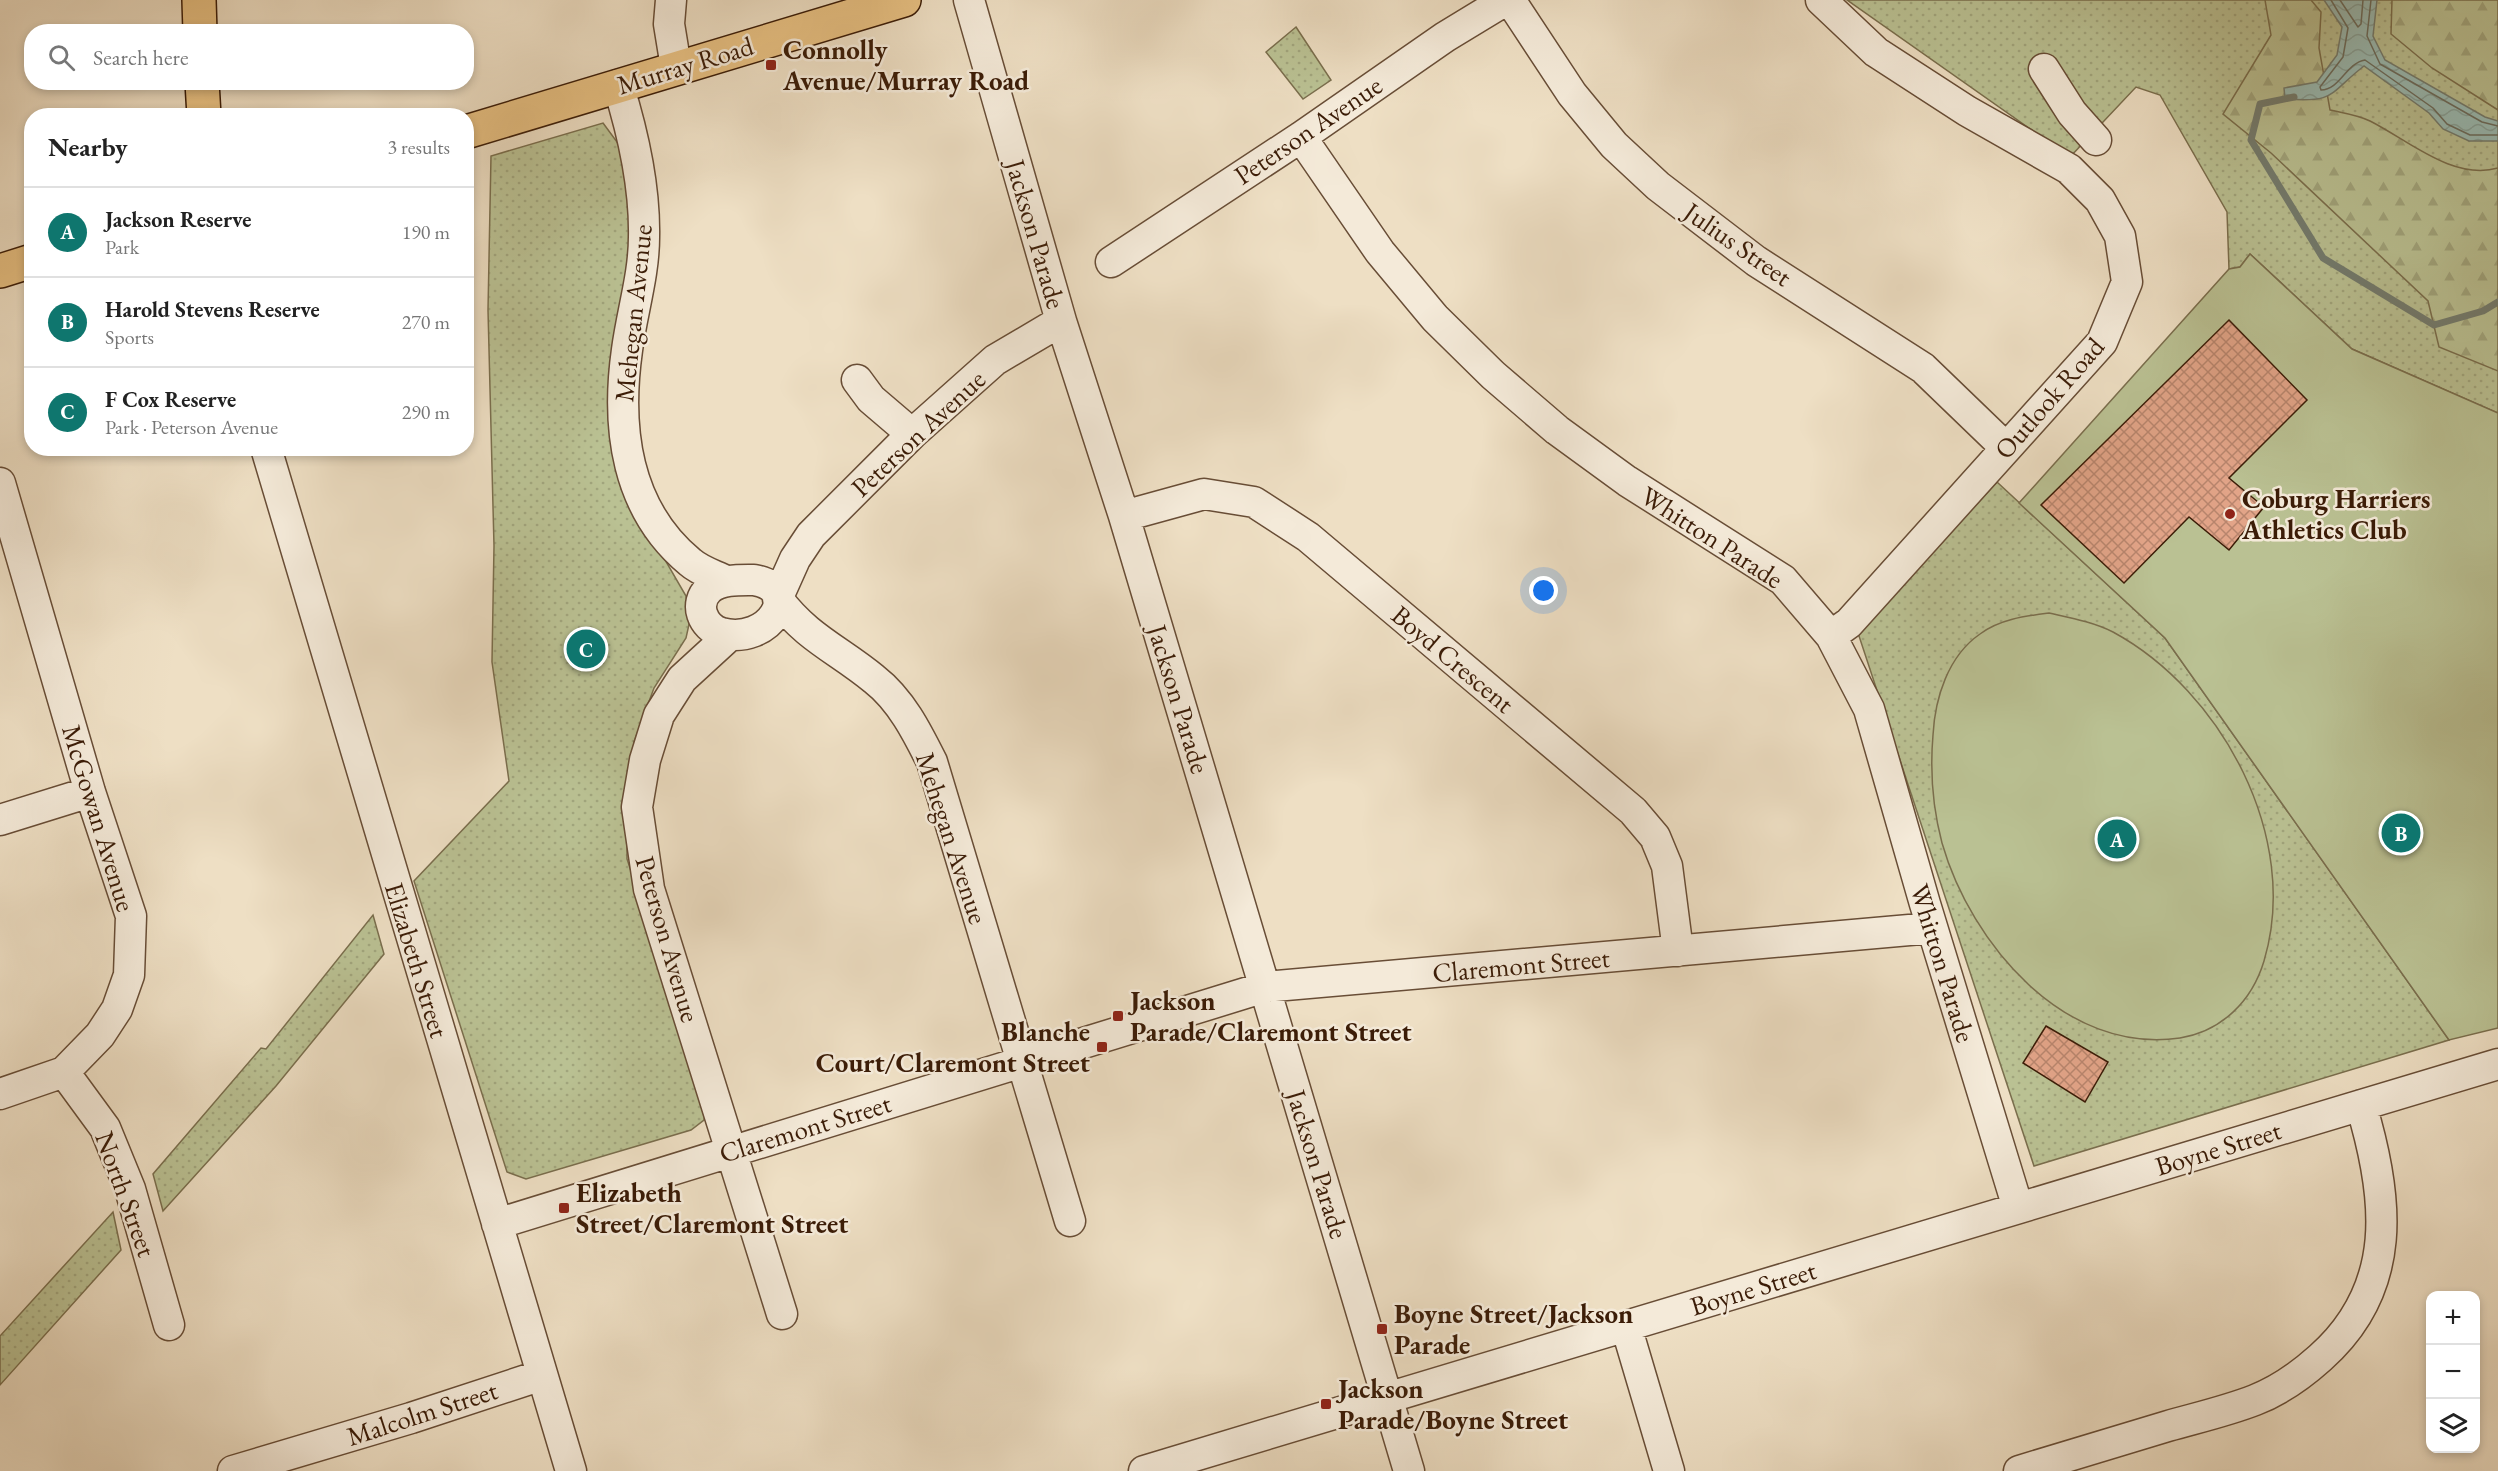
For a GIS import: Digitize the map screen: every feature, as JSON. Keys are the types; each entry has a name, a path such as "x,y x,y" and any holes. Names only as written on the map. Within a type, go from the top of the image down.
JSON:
{"main road":[{"path":"198,0 200,24"},
{"name":"Murray Road","path":"474,130 904,0"},
{"path":"202,90 204,108"},
{"path":"0,271 24,264"}],"street":[{"path":"671,0 669,24 676,67"},
{"name":"Jackson Parade","path":"969,0 1061,321 1124,516 1389,1397 1409,1471"},
{"name":"Peterson Avenue","path":"1111,262 1301,137 1445,37 1508,0"},
{"name":"Julius Street","path":"1508,0 1572,94 1614,144 1658,186 1756,261 1923,368 2006,448"},
{"name":"Outlook Road","path":"1821,0 1876,52 1967,111 2069,169 2100,200 2120,236 2127,282 2102,342 1849,623 1831,636"},
{"path":"2044,69 2072,113 2096,140"},
{"name":"Mehegan Avenue","path":"618,85 640,181 645,237 639,286 627,349 622,396 623,429 635,486 702,612"},
{"name":"Whitton Parade","path":"1301,137 1380,252 1435,318 1493,375 1557,430 1627,481 1783,580 1831,636 1869,709 1932,928 2018,1208"},
{"name":"Peterson Avenue","path":"778,598 791,565 811,535 912,434 995,360 1061,321"},
{"path":"857,380 871,399 912,434"},
{"name":"Elizabeth Street","path":"268,456 571,1471"},
{"name":"McGowan Avenue","path":"0,483 9,550 131,916 129,975 117,1009 100,1035 64,1072 0,1094"},
{"name":"Boyd Crescent","path":"1124,516 1204,494 1254,502 1308,537 1633,811 1654,837 1667,866 1678,951"},
{"name":"Mehegan Avenue","path":"663,535 690,563 740,580"},
{"name":"Peterson Avenue","path":"740,580 811,535"},
{"path":"740,580 772,588 778,598 778,608 773,621 761,630 730,635 712,629 702,612 709,589 740,580"},
{"name":"Mehegan Avenue","path":"778,598 807,631 830,650 874,679 894,698 914,727 932,762 1020,1061 1070,1221"},
{"name":"Peterson Avenue","path":"672,692 702,612"},
{"name":"Mehegan Avenue","path":"761,630 830,650"},
{"name":"Peterson Avenue","path":"730,635 682,679 659,714 645,760 637,807 649,889 782,1314"},
{"path":"0,820 90,792"},
{"name":"Claremont Street","path":"497,1224 1265,987 1932,928"},
{"name":"Boyne Street","path":"1150,1470 2498,1064"},
{"name":"North Street","path":"64,1072 105,1128 130,1189 169,1325"},
{"path":"2019,1471 2256,1400 2297,1377 2332,1347 2364,1303 2381,1251 2383,1222 2374,1153 2361,1105"},
{"path":"1626,1326 1669,1471"},
{"name":"Malcolm Street","path":"233,1471 411,1418 542,1375"}],"green space":[{"path":"1847,0 2498,0 2498,413 2352,349 2250,254 2240,267 2229,269 2227,212 2160,95 2136,87 2070,157"},
{"path":"2265,0 2311,0 2321,12 2319,48 2330,110 2370,121 2448,164 2464,169 2498,168 2498,371 2439,347 2428,301 2271,153 2223,114 2271,35"},
{"path":"2392,0 2498,0 2498,110 2432,68 2391,34"},
{"path":"1296,27 1331,80 1303,99 1266,52"},
{"path":"603,123 620,146 627,172 633,248 619,339 650,534 686,596 690,620 686,638 654,688 634,742 627,818 627,859 707,1104 704,1120 691,1130 526,1179 507,1172 414,881 509,781 492,662 494,546 488,310 491,156"},
{"path":"2250,254 2352,349 2498,413 2498,1028 2449,1040 2165,638 2019,503 2229,269 2240,267"},
{"path":"1997,482 2165,638 2449,1040 2034,1166 1858,633"},
{"path":"2049,613 2090,623 2113,632 2152,658 2188,691 2218,730 2243,772 2261,818 2271,866 2273,914 2264,961 2259,976 2243,1001 2233,1012 2209,1029 2180,1038 2138,1039 2098,1029 2062,1010 2029,985 2000,954 1975,918 1956,881 1942,843 1934,803 1932,748 1934,721 1940,693 1959,654 1980,634 2013,619"},
{"path":"373,915 384,954 276,1086 163,1211 153,1174 261,1048 266,1049"},
{"path":"113,1212 121,1250 0,1385 0,1336"}],"water":[{"path":"2324,0 2377,0 2373,36 2385,60 2485,117 2498,121 2498,141 2469,141 2443,129 2429,113 2364,66 2337,90 2323,98 2285,99 2284,88 2317,82 2337,55 2342,27"}],"building":[{"path":"2229,320 2307,400 2229,478 2264,507 2229,550 2189,517 2124,583 2041,505"},
{"path":"2046,1026 2108,1062 2085,1102 2023,1063"}],"waterway":[{"path":"2294,97 2260,104 2251,140 2323,258 2434,325 2483,311 2498,302"}],"place":[{"name":"Connolly Avenue/Murray Road","path":"771,65"},
{"name":"Coburg Harriers Athletics Club","path":"2230,514"},
{"name":"F Cox Reserve","path":"586,649"},
{"name":"Harold Stevens Reserve","path":"2401,833"},
{"name":"Jackson Reserve","path":"2117,839"},
{"name":"Jackson Parade/Claremont Street","path":"1118,1016"},
{"name":"Blanche Court/Claremont Street","path":"1102,1047"},
{"name":"Elizabeth Street/Claremont Street","path":"564,1208"},
{"name":"Boyne Street/Jackson Parade","path":"1382,1329"},
{"name":"Jackson Parade/Boyne Street","path":"1326,1404"}]}
